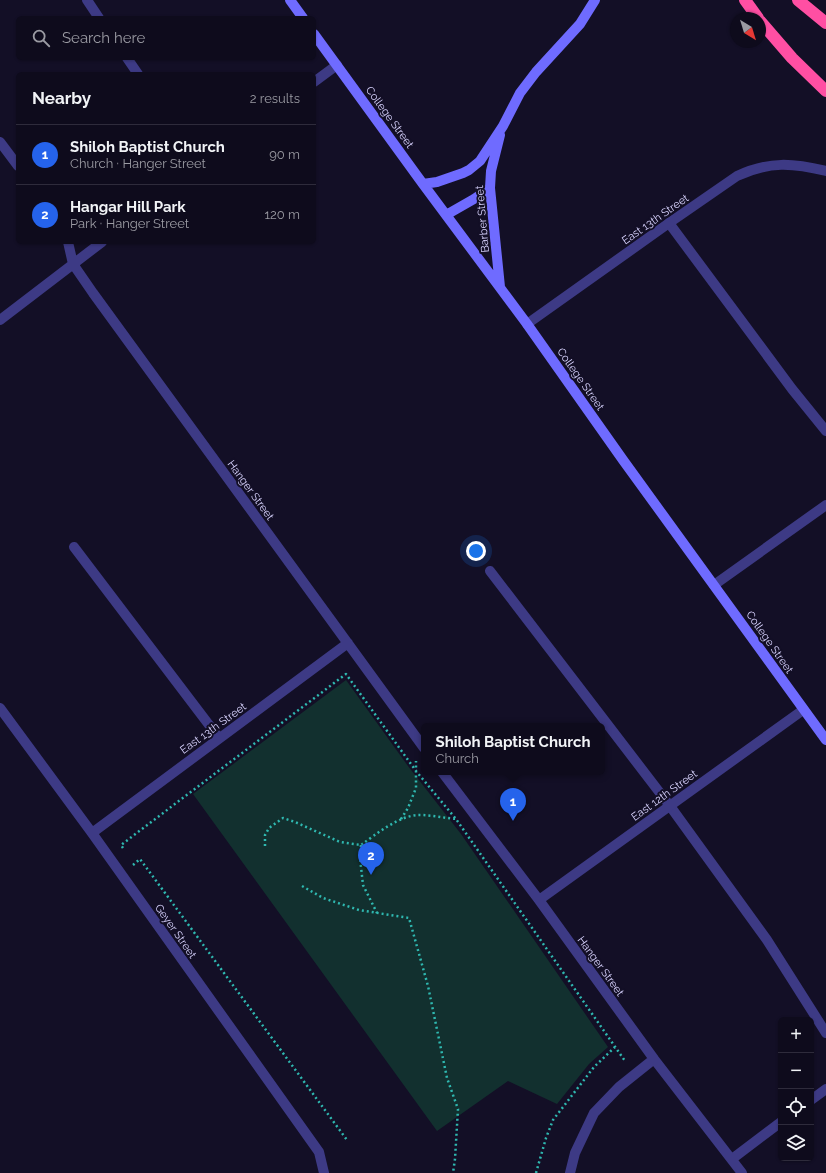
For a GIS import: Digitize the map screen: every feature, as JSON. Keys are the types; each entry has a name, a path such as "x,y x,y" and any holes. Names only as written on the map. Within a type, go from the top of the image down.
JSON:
{"highway":[{"path":"745,0 754,12"},
{"path":"798,0 826,24"},
{"path":"766,28 792,58 826,91"}],"main road":[{"path":"290,0 302,16"},
{"name":"Barber Street","path":"423,184 437,182 463,173 480,161 503,126 524,88 536,72 580,24 595,0"},
{"name":"College Street","path":"316,37 527,324 623,460 826,740"},
{"name":"Barber Street","path":"500,287 490,188 491,171 503,126"},
{"path":"446,215 490,188"}],"street":[{"path":"87,0 98,16"},
{"path":"128,60 137,72"},
{"path":"316,81 337,65"},
{"path":"0,142 16,163"},
{"name":"East 13th Street","path":"527,324 737,176 767,166 788,164 826,171"},
{"path":"669,224 792,389 826,431"},
{"name":"Hanger Street","path":"68,244 73,264 421,744"},
{"path":"0,320 99,244"},
{"path":"714,585 826,505"},
{"path":"74,547 219,738"},
{"path":"490,571 670,806 767,940 826,1033"},
{"name":"East 13th Street","path":"92,833 348,644"},
{"name":"Geyer Street","path":"0,708 92,833 319,1152 324,1173"},
{"name":"East 12th Street","path":"539,900 803,710"},
{"name":"Hanger Street","path":"444,775 539,900 654,1059 742,1173"},
{"path":"570,1173 575,1153 594,1113 619,1087 654,1059"},
{"path":"814,1098 826,1089"},
{"path":"732,1159 778,1124"}],"path":[{"path":"125,852 121,845 346,674 416,771 456,819 625,1061"},
{"path":"400,820 408,808 416,788 416,761"},
{"path":"265,846 265,835 269,828 283,818 340,842 361,845 381,830 400,820 418,815 463,820"},
{"path":"361,845 360,858 363,885 377,913"},
{"path":"133,865 140,859 347,1140"},
{"path":"302,886 330,900 359,910 409,918 428,986 447,1078 458,1109 453,1173"},
{"path":"536,1173 553,1120 594,1067 615,1047"}],"green space":[{"path":"346,680 408,766 461,834 608,1047 589,1064 557,1104 508,1081 437,1131 193,794"}],"place":[{"name":"Shiloh Baptist Church","path":"513,821"},
{"name":"Hangar Hill Park","path":"371,875"}]}
